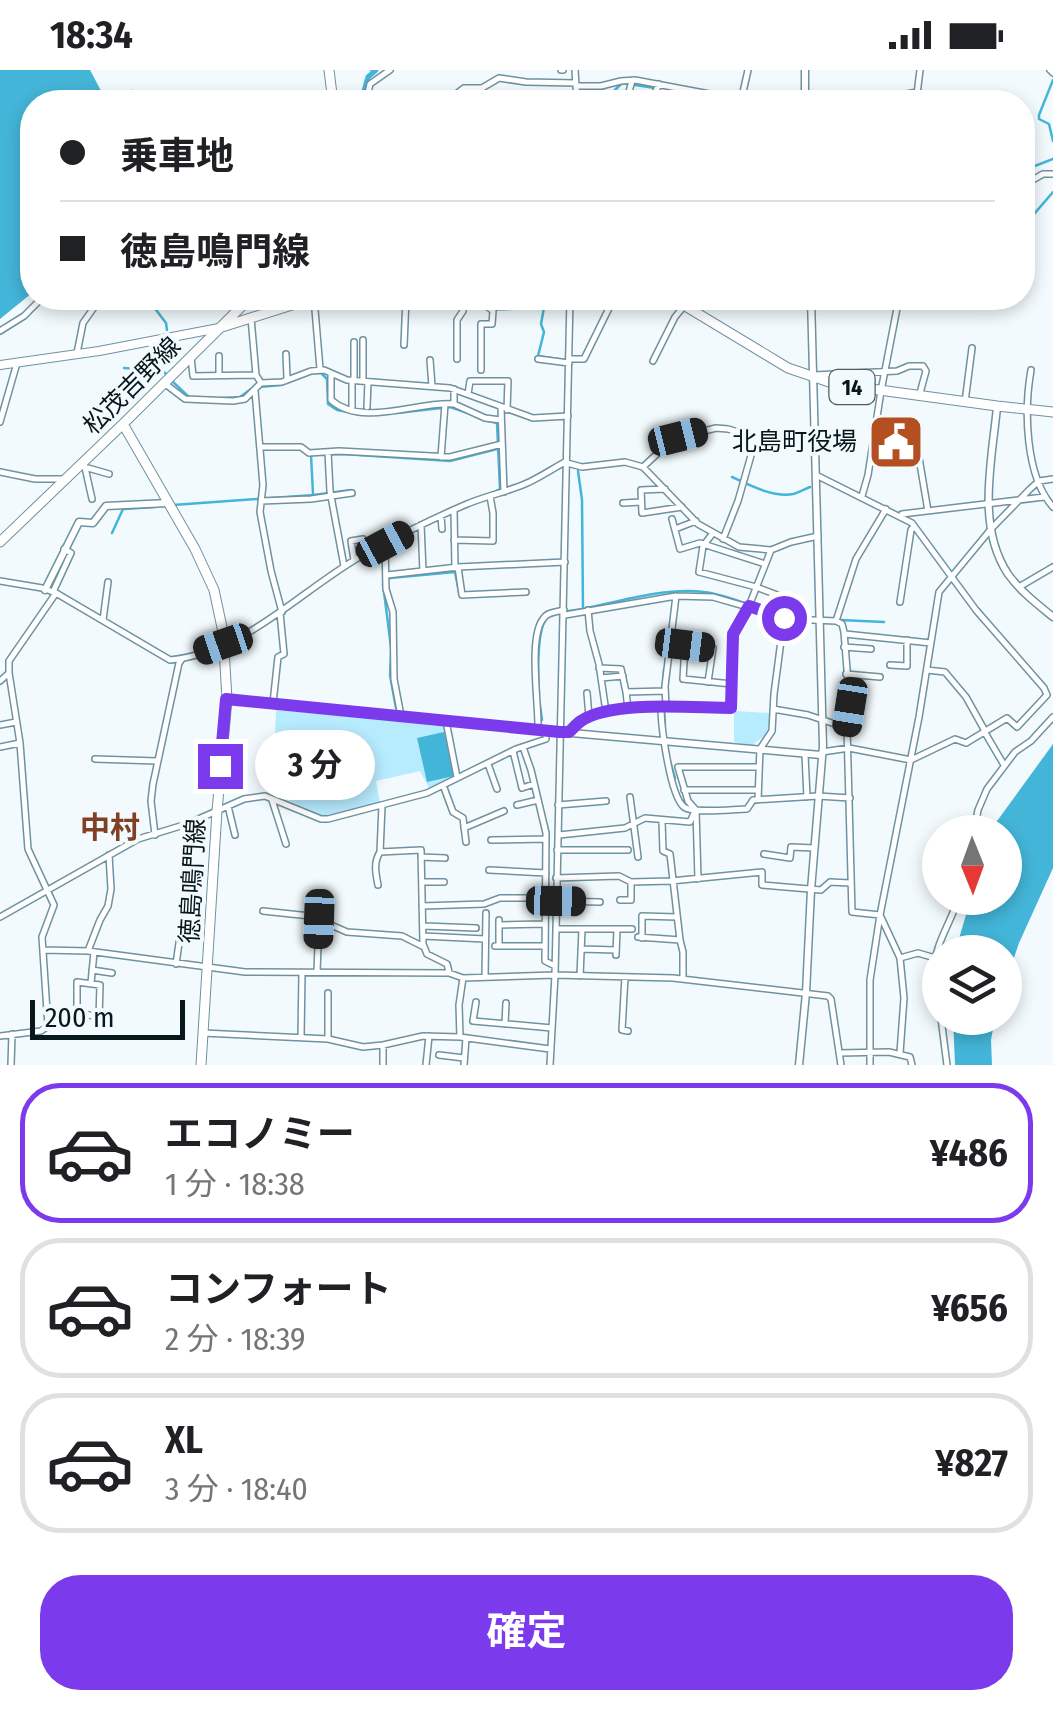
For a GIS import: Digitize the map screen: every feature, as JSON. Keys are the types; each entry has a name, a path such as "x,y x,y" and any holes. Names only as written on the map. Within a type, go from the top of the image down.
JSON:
{"main road":[{"path":"0,364 219,328 238,310"},
{"name":"松茂吉野線","path":"0,542 65,479 85,465 219,328 276,310"},
{"name":"14","path":"696,310 788,368 836,384 1053,412"},
{"name":"徳島鳴門線","path":"123,424 195,550 214,590 223,632 226,699 202,1065"}],"street":[{"path":"369,90 371,82 390,70"},
{"path":"546,70 546,83"},
{"path":"575,70 576,90"},
{"path":"461,90 482,88 499,78 601,86 632,80 684,90"},
{"path":"629,90 632,80"},
{"path":"656,90 659,84"},
{"path":"0,330 30,310"},
{"path":"76,354 83,322 92,310"},
{"path":"315,310 320,370"},
{"path":"404,345 405,310"},
{"path":"457,359 457,320 462,310"},
{"path":"472,324 492,324 491,310"},
{"path":"550,1065 558,805 565,732 570,310"},
{"path":"538,359 584,359 608,310"},
{"path":"653,361 677,310"},
{"path":"799,1065 822,753 811,310"},
{"path":"862,496 897,310"},
{"path":"251,318 256,375 261,383"},
{"path":"481,370 482,324"},
{"path":"352,407 356,341 366,382 366,407"},
{"path":"965,402 972,348"},
{"path":"286,354 287,378"},
{"path":"191,356 192,376 256,375"},
{"path":"219,356 219,375"},
{"path":"430,360 432,386"},
{"path":"0,422 18,362"},
{"path":"813,376 923,366 926,371 920,396"},
{"path":"261,383 282,382 320,370 353,381 454,389 533,418 568,416"},
{"path":"1031,370 1027,409 1032,457 1044,496 1053,506"},
{"path":"331,372 331,400 340,408 356,412 389,411 454,404 485,418 501,420"},
{"path":"468,394 470,381 508,381 501,420 504,492"},
{"path":"164,384 185,399 233,401 245,399 261,383"},
{"path":"454,389 454,404"},
{"path":"256,391 263,485 260,512 281,613 284,654 278,656 273,704"},
{"path":"441,457 445,404"},
{"path":"998,406 990,502 995,547 1019,587 1053,617"},
{"path":"643,468 678,437 716,428 772,442 815,436"},
{"path":"722,539 738,501 756,438"},
{"path":"260,447 302,447 309,453 450,458 502,444"},
{"path":"328,452 344,566"},
{"path":"918,452 928,511"},
{"path":"0,581 52,592 170,660 223,644 281,613 354,560 421,525 568,462 582,467 625,462 643,468 696,521 739,547 771,550 818,536"},
{"path":"85,465 109,474"},
{"path":"85,465 92,499"},
{"path":"0,472 35,480 65,479"},
{"path":"226,699 805,753 849,748 910,760 955,739 966,743 1007,718 1017,727 1047,695 1048,687 976,610 914,526 862,496 816,476"},
{"path":"870,1065 870,980 939,592 1019,500 1039,482 1053,479"},
{"path":"664,489 641,490 642,513 682,507"},
{"path":"260,501 352,492"},
{"path":"454,540 493,541 490,496"},
{"path":"899,515 1044,496"},
{"path":"623,503 641,502"},
{"path":"0,1036 41,1031 48,1026 42,937 54,905 28,849 9,661 52,592 64,549 79,522 93,523 106,506 168,503"},
{"path":"836,621 856,559 886,509"},
{"path":"454,510 462,595 526,592"},
{"path":"441,516 442,529"},
{"path":"672,520 680,550 700,543 765,564"},
{"path":"675,530 696,521"},
{"path":"421,525 422,571"},
{"path":"900,602 914,526"},
{"path":"713,533 702,546 698,572 788,600"},
{"path":"354,560 351,541 363,539"},
{"path":"385,544 400,716"},
{"path":"565,732 582,720 606,712 664,707 731,708 733,634 749,606 771,550"},
{"path":"386,575 565,562"},
{"path":"1019,587 1053,568"},
{"path":"103,620 108,582"},
{"path":"676,596 665,670 662,741 680,803 696,810 747,808 753,800 850,798"},
{"path":"457,777 546,739 536,672 538,632 546,614 676,596 714,596 784,618 836,621 842,624 844,634 850,707 847,728 852,912 880,915"},
{"path":"588,610 606,712"},
{"path":"758,800 760,748 772,731 784,618"},
{"path":"844,634 932,643"},
{"path":"890,665 907,666 907,640"},
{"path":"708,682 713,648 685,645 683,679 708,682 732,684"},
{"path":"844,648 871,649"},
{"path":"155,835 151,801 157,761 182,658"},
{"path":"600,668 621,669 628,709"},
{"path":"927,670 945,672 966,697 1004,765"},
{"path":"0,681 9,673"},
{"path":"846,674 880,677"},
{"path":"601,678 623,676"},
{"path":"626,692 663,691"},
{"path":"587,692 590,718"},
{"path":"773,709 847,728"},
{"path":"978,815 982,800 1004,765 1053,717"},
{"path":"0,917 138,839 244,799 272,799 320,819 382,806 455,782 446,720"},
{"path":"0,726 16,722"},
{"path":"0,747 20,743"},
{"path":"522,747 546,839 545,961 555,966"},
{"path":"512,751 522,788 534,784"},
{"path":"805,753 808,796"},
{"path":"94,760 157,761"},
{"path":"488,763 497,790"},
{"path":"698,880 696,810 688,802 678,768 759,767"},
{"path":"443,785 453,812 462,818 466,842"},
{"path":"684,790 758,790"},
{"path":"630,797 638,857"},
{"path":"272,799 286,844"},
{"path":"517,806 538,800"},
{"path":"558,805 606,801"},
{"path":"228,806 236,835"},
{"path":"378,885 375,868 380,852 382,806"},
{"path":"557,836 624,828 645,818 690,822 696,810"},
{"path":"464,828 504,811"},
{"path":"662,821 663,852 670,854 684,952 684,979"},
{"path":"491,840 546,839"},
{"path":"764,854 790,858 791,848 814,848"},
{"path":"380,852 420,850 424,947 428,954 447,964 449,973"},
{"path":"557,850 628,850"},
{"path":"91,983 91,952 111,888 109,856"},
{"path":"421,858 445,858"},
{"path":"489,870 546,873"},
{"path":"556,878 619,876 631,882 672,881 762,872 762,885 821,890 830,882 850,883"},
{"path":"422,882 444,882"},
{"path":"620,900 630,900 631,882"},
{"path":"422,906 546,898"},
{"path":"556,901 600,902"},
{"path":"176,964 184,908"},
{"path":"264,911 319,919 348,932 402,936 424,947"},
{"path":"485,977 486,913"},
{"path":"880,915 900,958 904,998 900,1054"},
{"path":"678,916 642,916 640,938 680,940"},
{"path":"317,972 319,919"},
{"path":"545,924 499,923 497,946 545,946"},
{"path":"423,926 476,928"},
{"path":"556,929 632,929"},
{"path":"580,976 582,929"},
{"path":"581,949 616,952 616,929"},
{"path":"423,936 486,940"},
{"path":"43,950 91,952 245,972 684,979 828,996 841,1065"},
{"path":"900,958 922,954"},
{"path":"92,970 112,973"},
{"path":"301,1037 302,973"},
{"path":"626,977 622,1030 628,1031"},
{"path":"440,1055 464,1061 459,1005 464,978"},
{"path":"77,982 91,983 100,985 101,1019 77,1014 77,982"},
{"path":"328,994 328,1039"},
{"path":"476,1002 473,1022 552,1028"},
{"path":"505,1024 506,1003"},
{"path":"203,1033 328,1039 363,1047 429,1036 463,1037 550,1050"},
{"path":"11,1065 12,1034"},
{"path":"944,1035 948,1065"},
{"path":"426,1065 429,1036"},
{"path":"383,1045 383,1065"},
{"path":"839,1053 900,1054 910,1057 912,1065"}],"shaded area":[{"path":"276,710 444,725 455,779 429,788 420,771 376,781 380,803 324,817 272,788 268,764 274,761"},
{"path":"734,711 770,713 768,734 752,745 734,742"}],"water":[{"path":"0,70 90,70 101,90 20,90 20,303 0,319"},
{"path":"444,732 454,776 427,782 417,738"},
{"path":"1053,744 1053,868 1022,936 960,935 966,915 1022,915 1022,815 1001,815"},
{"path":"954,1035 992,1035 992,1065 955,1065"}],"waterway":[{"path":"364,90 368,77 376,70"},
{"path":"1053,80 1039,115 1049,124 1053,141"},
{"path":"615,90 622,83 655,88"},
{"path":"583,88 598,90"},
{"path":"1035,166 1053,159"},
{"path":"1035,213 1053,192"},
{"path":"156,310 167,330"},
{"path":"544,310 544,332 538,356 565,360"},
{"path":"124,368 163,371 168,376"},
{"path":"311,373 321,373 327,379 328,404 359,414"},
{"path":"173,382 189,397"},
{"path":"259,387 281,385"},
{"path":"222,398 240,397 251,389"},
{"path":"397,413 450,407 468,413"},
{"path":"484,420 497,423 500,489 492,493"},
{"path":"313,494 311,455 450,461 497,449"},
{"path":"578,471 583,609 675,591 718,594 759,608"},
{"path":"732,477 778,494 794,494 810,487"},
{"path":"173,505 351,490"},
{"path":"112,533 123,509 155,507"},
{"path":"391,647 383,584 390,578 455,572 459,592"},
{"path":"539,693 544,622 555,614 582,609"},
{"path":"840,620 884,622"},
{"path":"391,655 396,708"},
{"path":"663,686 664,669"},
{"path":"663,693 665,725"},
{"path":"540,706 542,720"},
{"path":"669,758 675,778"}],"place":[{"name":"北島町役場","path":"896,442"}],"district":[{"name":"中村","path":"110,828"}],"route":[{"path":"220,766 226,699 560,732 569,732 582,720 596,715 625,709 731,708 735,628 749,606 784,618"}]}
